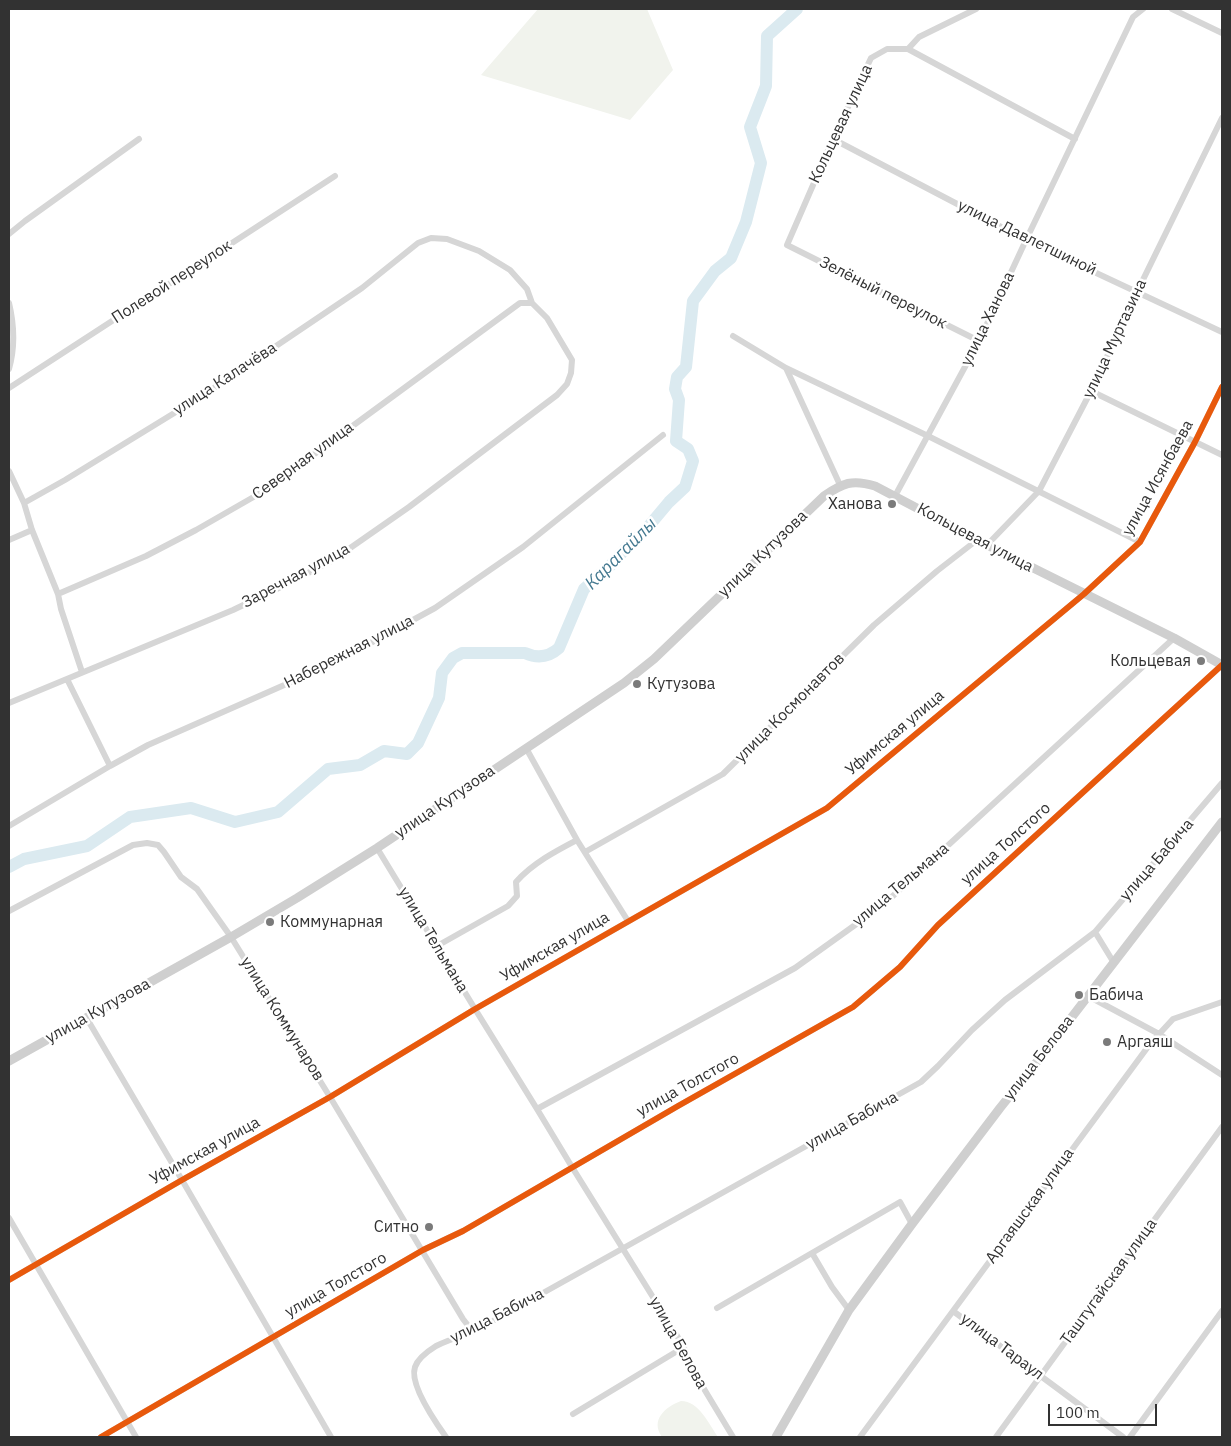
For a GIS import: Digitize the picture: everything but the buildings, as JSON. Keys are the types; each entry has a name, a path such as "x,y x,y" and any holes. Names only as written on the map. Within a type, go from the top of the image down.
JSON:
{"main road":[{"name":"Кольцевая улица","path":"840,485 849,482 864,482 875,486 977,540 1174,638 1222,665"},
{"name":"улица Кутузова","path":"9,1061 231,937 296,898 377,848 624,682 654,659 824,496 840,485"},
{"name":"улица Белова","path":"776,1437 849,1310 1000,1108 1222,822"}],"street":[{"path":"976,9 919,37 908,49 1075,139"},
{"name":"улица Ханова","path":"895,496 979,341 1133,17 1143,9"},
{"path":"1172,9 1222,33"},
{"name":"Кольцевая улица","path":"787,245 871,58 886,49 908,49"},
{"name":"улица Муртазина","path":"987,545 1039,491 1091,391 1222,118"},
{"path":"9,234 25,220 139,139"},
{"name":"улица Давлетшиной","path":"833,139 1026,240 1222,332"},
{"name":"Полевой переулок","path":"9,388 335,176"},
{"name":"улица Калачёва","path":"24,503 202,396 362,288 418,243 432,238 446,239 479,251 510,270 527,289 532,303"},
{"name":"Зелёный переулок","path":"787,245 979,341"},
{"path":"9,303 13,328 9,369"},
{"name":"Северная улица","path":"58,594 146,556 264,491 520,303 532,303"},
{"name":"Заречная улица","path":"9,703 233,610 333,560 409,508 557,395 567,384 572,373 572,360 547,318 532,303"},
{"path":"733,336 786,368 928,436 1140,542"},
{"path":"786,368 840,485"},
{"name":"улица Исянбаева","path":"1084,594 1140,542 1195,442 1222,387"},
{"path":"1091,391 1222,455"},
{"name":"Набережная улица","path":"9,826 148,745 332,664 435,608 523,547 663,435"},
{"path":"9,471 24,503 32,530 58,594 61,610 82,672"},
{"path":"9,540 32,530"},
{"name":"улица Космонавтов","path":"585,852 723,774 874,625 937,571 977,540"},
{"name":"Уфимская улица","path":"9,1280 330,1096 628,920 827,808 1084,594"},
{"name":"улица Тельмана","path":"538,1109 795,968 883,905 1174,638"},
{"name":"улица Толстого","path":"101,1437 423,1250 463,1231 853,1007 900,967 938,925 1222,665"},
{"path":"67,679 110,766"},
{"path":"526,748 577,840 628,920"},
{"name":"улица Бабича","path":"446,1437 415,1383 414,1369 422,1356 437,1346 473,1332 921,1082 1004,1000 1095,932 1222,783"},
{"path":"437,946 508,906 517,896 516,882 523,874 550,854 577,840"},
{"name":"улица Коммунаров","path":"9,911 133,845 147,843 158,845 181,877 197,889 231,937 330,1096 463,1319 473,1332"},
{"name":"улица Тельмана","path":"377,848 623,1248"},
{"path":"1095,932 1114,963"},
{"path":"1088,996 1158,1034 1222,1075"},
{"name":"Аргаяшская улица","path":"860,1437 1158,1034 1173,1019 1222,1002"},
{"path":"86,1017 331,1437"},
{"name":"Таштугайская улица","path":"996,1437 1222,1127"},
{"path":"717,1308 900,1202 912,1224"},
{"path":"9,1218 136,1437"},
{"name":"улица Белова","path":"623,1248 684,1347 686,1360 733,1437"},
{"path":"812,1253 832,1287 849,1310"},
{"name":"улица Тараул","path":"953,1311 1123,1437"},
{"path":"1130,1437 1222,1311"},
{"path":"573,1414 684,1347"}],"shaded area":[{"path":"538,9 647,9 673,70 630,120 481,75"},
{"path":"681,1401 687,1402 698,1409 718,1437 662,1437 658,1425 661,1415"}],"waterway":[{"name":"Карагайлы","path":"9,867 24,859 87,846 130,817 191,808 235,822 278,812 328,769 360,765 384,751 407,754 418,743 439,698 442,673 453,658 462,653 525,653 543,656 559,648 584,589 643,533 669,502 685,487 693,461 688,449 676,441 679,400 675,389 677,377 686,367 693,301 715,271 731,258 746,222 761,163 750,127 766,86 767,36 797,9"}],"cycle path":[{"path":"9,1280 330,1097 475,1009 827,808 1084,594 1140,542 1195,442 1222,387"},
{"path":"101,1437 423,1250 463,1231 853,1007 900,967 938,925 1222,665"}],"place":[{"name":"Ханова","path":"892,504"},
{"name":"Кольцевая","path":"1201,661"},
{"name":"Кутузова","path":"637,684"},
{"name":"Коммунарная","path":"270,922"},
{"name":"Бабича","path":"1079,995"},
{"name":"Аргаяш","path":"1107,1042"},
{"name":"Ситно","path":"429,1227"}]}
